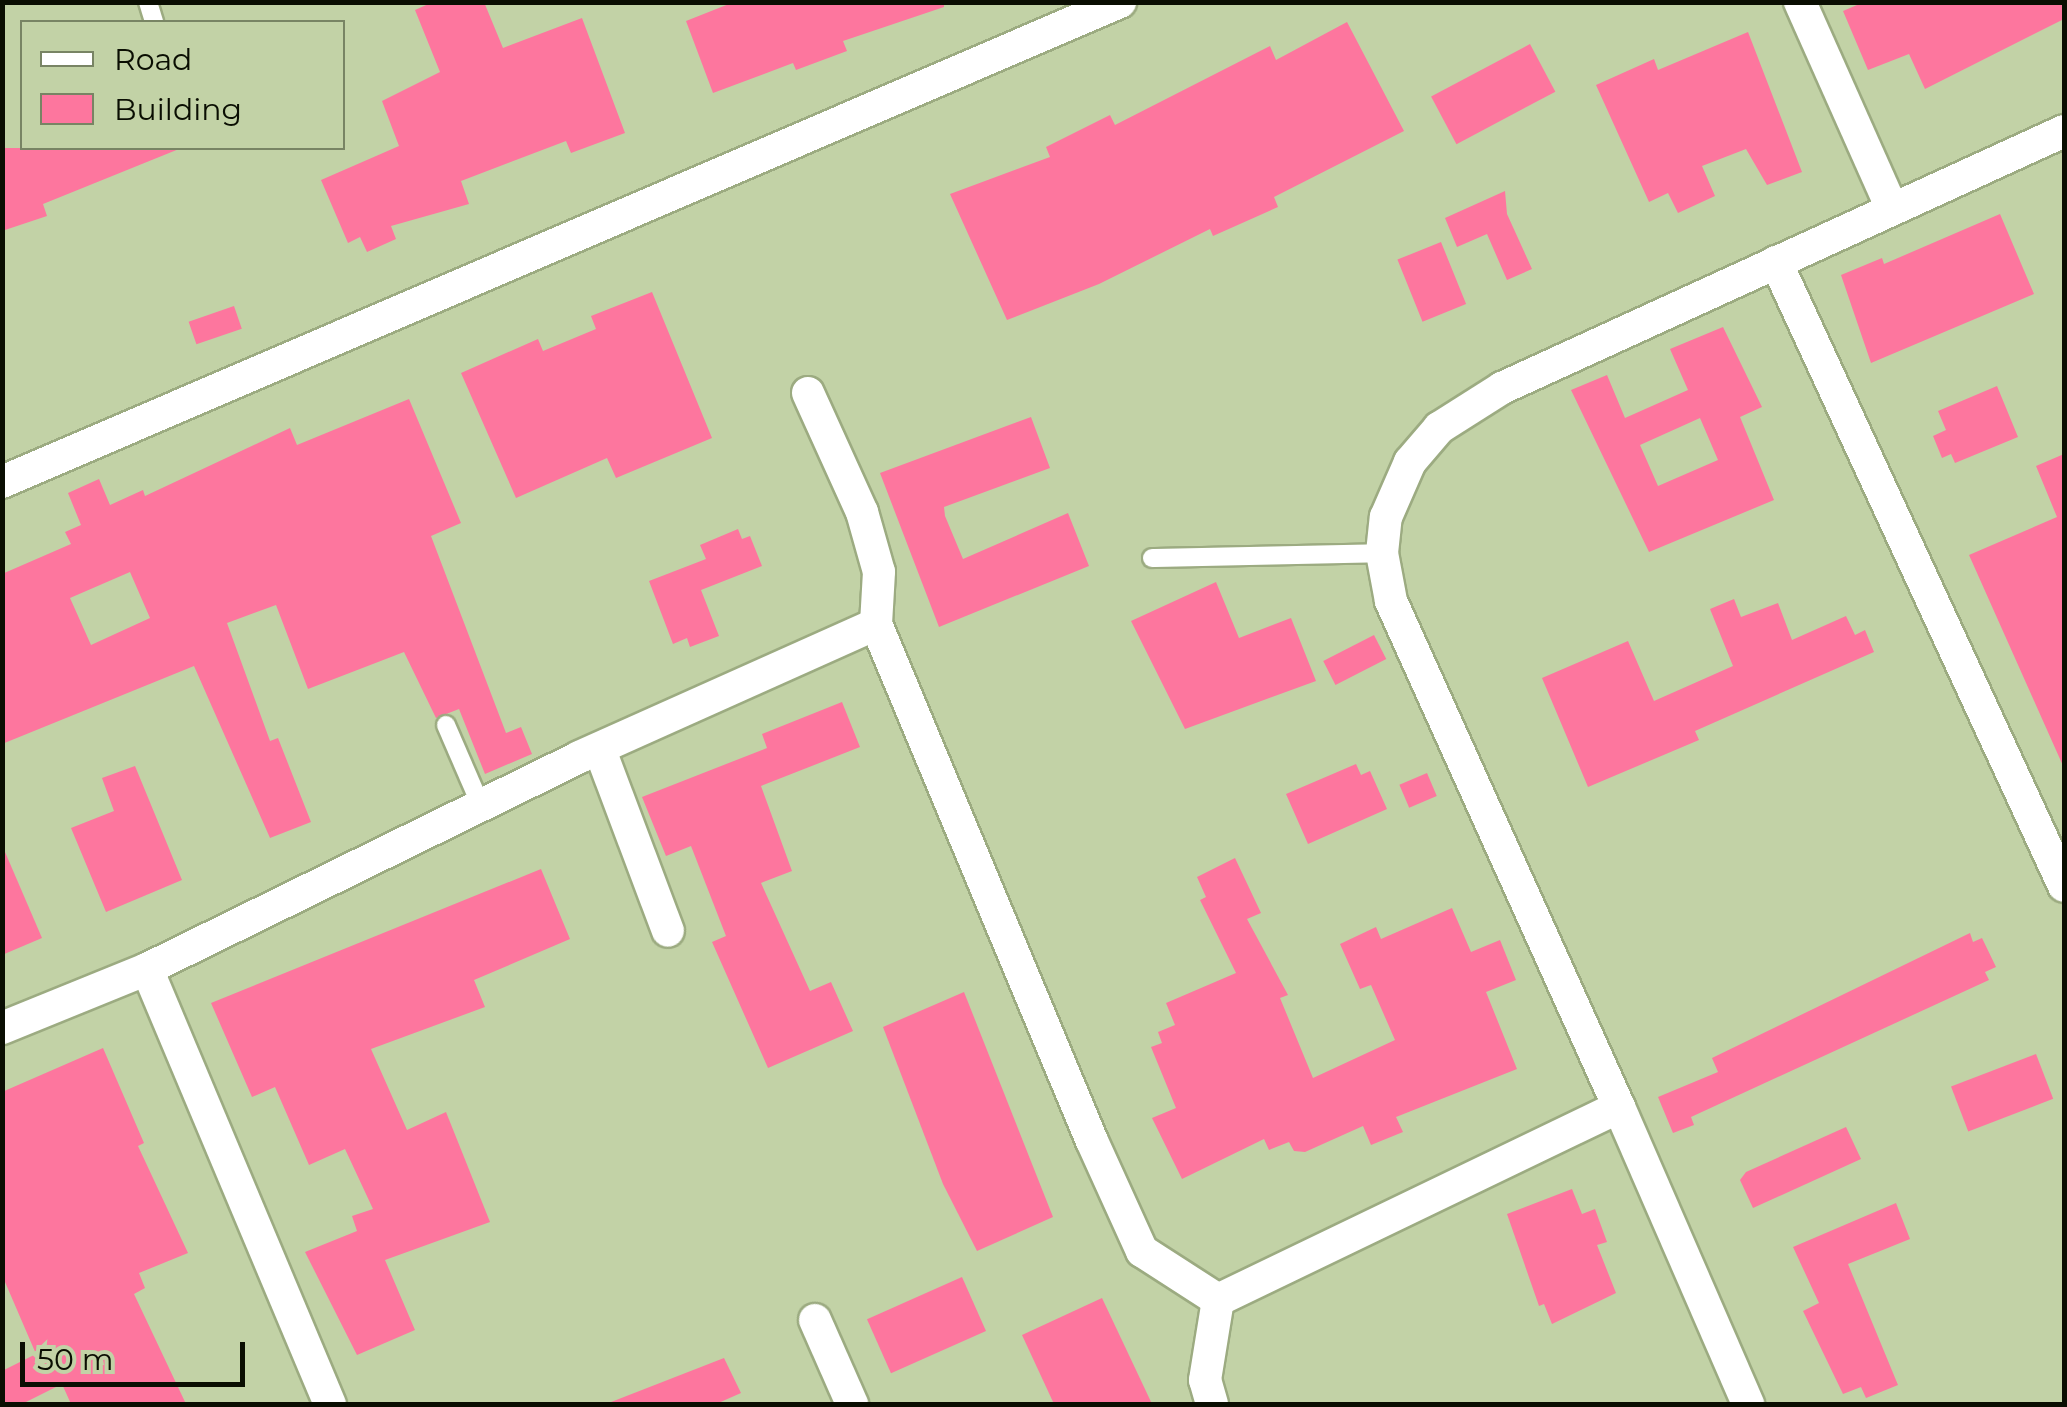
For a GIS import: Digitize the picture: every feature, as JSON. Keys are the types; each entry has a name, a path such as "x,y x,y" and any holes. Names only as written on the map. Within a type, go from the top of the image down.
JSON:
{"street":[{"path":"2,482 1120,2"},
{"path":"1800,2 1891,206"},
{"path":"1748,1404 1391,601 1382,553 1386,517 1402,480 1439,428 1502,388 1891,206 2064,131"},
{"path":"1776,262 2064,886"},
{"path":"808,393 862,512 878,572 876,624 1142,1251 1218,1300"},
{"path":"2,1028 147,969 481,806 876,624"},
{"path":"600,750 668,931"},
{"path":"147,969 330,1404"},
{"path":"1218,1300 1619,1107"},
{"path":"1212,1404 1204,1380 1218,1300"},
{"path":"814,1320 852,1404"}],"lane":[{"path":"1152,558 1382,553"},
{"path":"446,725 481,806"}],"building":[{"path":"433,2 484,2 503,48 582,18 625,133 571,153 566,141 461,181 469,204 391,226 396,239 367,252 360,237 348,243 321,180 399,146 382,101 440,72 415,10"},
{"path":"734,2 944,2 944,7 843,41 847,51 796,70 793,63 713,93 686,21"},
{"path":"1864,2 2064,2 2064,19 1925,89 1909,54 1868,70 1843,11"},
{"path":"1347,22 1404,131 1274,197 1278,207 1213,236 1210,229 1099,284 1007,320 950,194 1050,157 1046,147 1110,115 1115,125 1270,46 1276,60"},
{"path":"1748,32 1802,172 1767,185 1746,149 1702,166 1715,196 1678,213 1668,193 1649,202 1596,85 1654,59 1658,70"},
{"path":"1530,44 1555,92 1456,144 1431,97"},
{"path":"2,148 177,150 43,204 47,216 2,231"},
{"path":"1505,191 1507,214 1532,269 1507,280 1487,234 1457,247 1445,218"},
{"path":"2000,214 2034,294 1871,363 1841,275 1882,258 1884,264"},
{"path":"1441,242 1466,304 1423,322 1397,260"},
{"path":"652,292 712,438 616,478 607,458 516,498 461,373 538,339 543,351 596,329 591,316"},
{"path":"234,306 242,329 196,344 189,322"},
{"path":"1723,327 1762,407 1740,417 1774,500 1649,552 1571,390 1607,375 1625,418 1688,390 1670,349","holes":["1700,418 1718,460 1658,486 1640,445"]},
{"path":"1997,386 2018,437 1955,463 1951,454 1942,458 1933,436 1946,430 1938,411"},
{"path":"409,399 461,523 431,536 506,733 521,727 532,754 485,774 459,709 436,718 404,652 308,689 276,605 227,623 270,741 278,738 311,822 270,838 194,666 2,744 2,574 71,544 65,532 81,525 68,493 99,479 110,505 143,490 145,496 290,428 297,445","holes":["130,572 150,618 91,645 70,598"]},
{"path":"1031,417 1050,468 944,507 945,516 963,559 1068,513 1089,566 939,627 880,473"},
{"path":"2064,454 2064,768 1969,555 2057,517 2036,466"},
{"path":"738,529 742,539 750,536 762,566 701,590 719,636 690,647 687,638 673,644 649,581 706,559 700,545"},
{"path":"1216,582 1239,638 1291,618 1316,681 1185,729 1131,621"},
{"path":"1734,599 1741,617 1778,603 1792,640 1846,616 1855,635 1865,630 1874,652 1695,731 1699,740 1588,787 1542,678 1628,641 1654,701 1733,666 1710,609"},
{"path":"1374,635 1386,659 1335,685 1323,661"},
{"path":"842,702 860,747 761,786 792,871 761,883 810,991 831,982 853,1031 768,1068 712,942 726,936 691,846 666,856 642,797 767,748 762,734"},
{"path":"1356,764 1361,775 1370,771 1387,809 1308,844 1286,794"},
{"path":"135,766 182,880 106,912 71,828 114,811 102,778"},
{"path":"1427,773 1437,796 1409,808 1399,785"},
{"path":"2,845 42,938 2,955"},
{"path":"1235,858 1261,913 1247,919 1288,995 1280,998 1313,1078 1395,1040 1371,985 1360,989 1340,944 1376,927 1381,939 1452,908 1471,952 1500,940 1516,980 1486,992 1517,1069 1396,1117 1403,1132 1371,1145 1363,1126 1305,1152 1294,1151 1289,1142 1269,1150 1264,1139 1182,1179 1152,1118 1176,1108 1151,1047 1162,1043 1158,1032 1175,1025 1166,1003 1236,973 1200,900 1206,897 1197,877"},
{"path":"541,869 570,939 474,980 485,1007 371,1049 407,1130 446,1112 490,1222 385,1260 415,1330 357,1355 305,1252 357,1231 352,1216 373,1209 345,1149 309,1165 275,1087 252,1097 211,1003"},
{"path":"1970,933 1973,942 1982,938 1996,967 1985,972 1989,980 1691,1117 1694,1125 1673,1133 1658,1097 1718,1072 1712,1058"},
{"path":"964,992 1053,1217 977,1251 943,1184 883,1027"},
{"path":"103,1048 144,1143 138,1146 188,1253 139,1273 145,1288 134,1294 186,1404 71,1404 62,1384 22,1404 2,1404 2,1371 36,1354 2,1275 2,1092"},
{"path":"2036,1054 2053,1099 1968,1131 1951,1087"},
{"path":"1846,1127 1861,1159 1753,1208 1740,1180 1746,1172"},
{"path":"1572,1189 1582,1214 1595,1209 1607,1242 1597,1245 1616,1293 1552,1324 1544,1304 1539,1306 1507,1214"},
{"path":"1896,1203 1910,1239 1848,1264 1898,1385 1866,1398 1861,1387 1843,1394 1803,1311 1819,1303 1793,1247"},
{"path":"962,1277 986,1331 891,1373 867,1319"},
{"path":"1102,1298 1152,1404 1054,1404 1022,1335"},
{"path":"724,1358 741,1393 716,1404 606,1404"}]}
